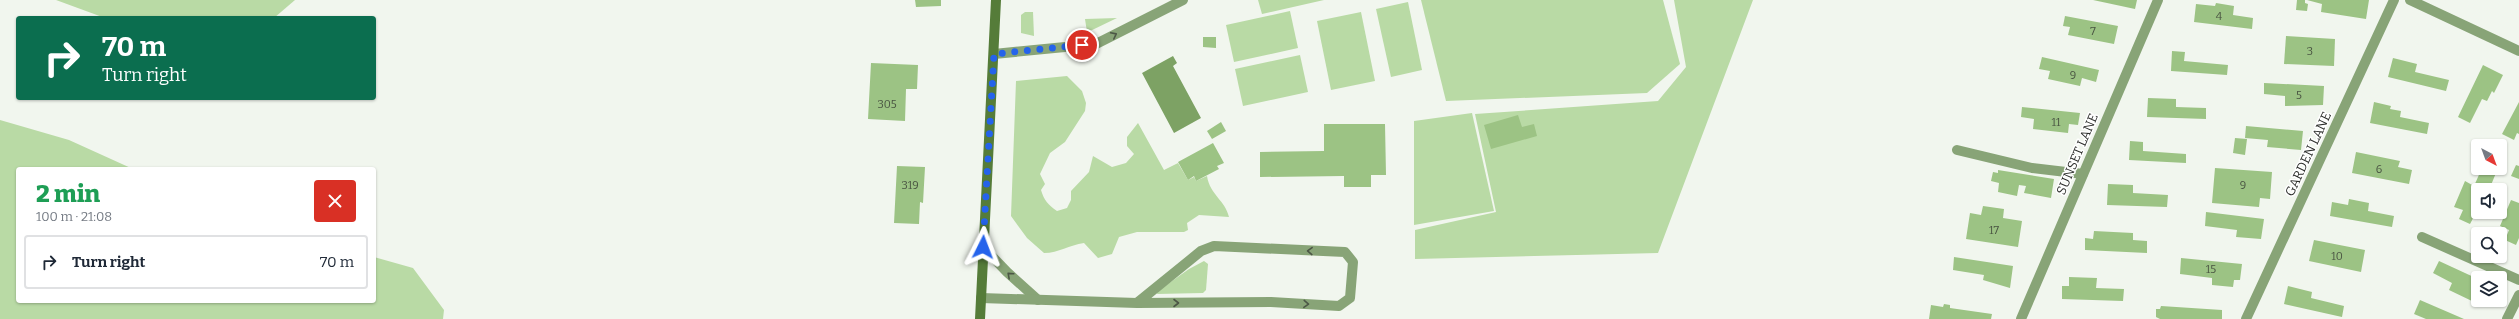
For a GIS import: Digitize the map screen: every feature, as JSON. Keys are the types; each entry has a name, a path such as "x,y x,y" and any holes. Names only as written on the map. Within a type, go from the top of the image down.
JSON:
{"main road":[{"path":"980,319 996,0"}],"street":[{"path":"994,54 1096,44 1164,4 1183,0"},
{"name":"SUNSET LANE","path":"2021,319 2158,0"},
{"name":"GARDEN LANE","path":"2246,319 2394,0"},
{"path":"2410,0 2519,51"},
{"path":"1957,150 2032,168 2083,174"},
{"path":"2422,236 2519,280"},
{"path":"981,298 1137,303 1271,302 1339,306 1350,298 1353,262 1345,252 1214,246 1201,251 1137,303"},
{"path":"983,247 1007,272 1038,300"},
{"path":"2508,319 2519,295"}],"shaded area":[{"path":"56,0 295,0 276,16 100,16"},
{"path":"1258,0 1324,0 1262,14"},
{"path":"1421,0 1663,0 1680,64 1647,93 1446,101"},
{"path":"1674,0 1753,0 1658,253 1415,259 1415,230 1496,212 1475,114 1658,101 1686,67"},
{"path":"1408,2 1422,70 1391,77 1376,9"},
{"path":"1290,11 1298,48 1234,62 1226,25"},
{"path":"1025,12 1033,12 1034,36 1021,33 1021,15"},
{"path":"1361,12 1375,81 1331,90 1317,21"},
{"path":"1117,18 1088,32 1087,32 1085,19"},
{"path":"1300,55 1308,92 1243,106 1235,69"},
{"path":"1173,56 1177,63 1173,66 1201,118 1174,133 1142,73"},
{"path":"1067,76 1082,91 1086,103 1085,111 1065,142 1050,153 1040,174 1045,184 1041,190 1042,194 1051,207 1057,211 1067,208 1071,200 1071,191 1089,172 1093,156 1112,167 1126,163 1134,154 1127,146 1127,137 1138,123 1164,170 1178,163 1188,180 1194,177 1196,181 1207,176 1211,188 1224,206 1229,217 1199,215 1187,223 1188,230 1184,232 1137,232 1119,237 1112,254 1098,258 1084,243 1054,252 1044,253 1027,238 1011,216 1016,81"},
{"path":"1472,113 1494,211 1414,225 1414,121"},
{"path":"0,120 69,140 129,167 16,167 16,303 376,303 376,258 413,268 444,310 443,319 0,319"},
{"path":"1204,261 1208,264 1206,290 1203,293 1157,294 1158,291 1189,269"}],"building":[{"path":"915,0 941,0 941,6 916,7"},
{"path":"2093,0 2137,0 2135,9"},
{"path":"2297,0 2305,0 2305,3 2308,4 2307,11 2296,10"},
{"path":"2307,0 2369,0 2366,19 2321,12 2322,4"},
{"path":"2216,3 2234,6 2233,15 2253,18 2252,29 2194,22 2196,4 2215,6"},
{"path":"2065,16 2118,26 2114,44 2068,35 2070,27 2063,26"},
{"path":"2286,36 2335,39 2334,66 2284,64"},
{"path":"1203,37 1216,37 1216,48 1203,47"},
{"path":"2172,51 2185,52 2184,61 2228,65 2227,75 2171,71"},
{"path":"2042,57 2099,70 2096,82 2082,78 2080,86 2048,79 2050,71 2039,69"},
{"path":"2393,58 2417,64 2415,72 2449,80 2446,91 2388,77"},
{"path":"871,63 918,65 917,89 906,89 905,121 868,119"},
{"path":"2483,65 2503,75 2494,93 2492,91 2487,101 2482,99 2470,123 2458,117"},
{"path":"2264,83 2324,86 2323,105 2285,106 2285,96 2264,94"},
{"path":"2148,98 2176,99 2176,107 2206,108 2206,119 2147,117"},
{"path":"2374,102 2391,106 2390,109 2401,111 2400,117 2429,123 2427,134 2370,123"},
{"path":"2519,102 2519,134 2517,133 2514,140 2502,134"},
{"path":"2022,107 2080,113 2078,125 2069,124 2068,133 2033,129 2034,119 2021,117"},
{"path":"1518,115 1522,127 1534,124 1537,136 1491,149 1484,125"},
{"path":"1221,122 1226,131 1212,139 1207,131"},
{"path":"1324,124 1385,124 1386,175 1371,175 1371,187 1344,187 1344,176 1260,177 1260,152 1324,151"},
{"path":"2246,126 2303,131 2301,150 2267,147 2268,140 2245,138"},
{"path":"2235,138 2247,139 2245,155 2233,153"},
{"path":"2130,141 2143,142 2143,151 2186,154 2186,163 2129,160"},
{"path":"1213,143 1224,163 1217,166 1219,169 1196,181 1194,176 1188,180 1178,162"},
{"path":"2356,152 2400,161 2398,167 2412,170 2409,184 2352,173"},
{"path":"2516,165 2519,166 2519,179 2511,176"},
{"path":"897,166 925,167 923,203 920,202 919,224 894,223"},
{"path":"2215,168 2272,172 2270,199 2260,198 2259,207 2212,203"},
{"path":"1998,170 2054,179 2051,198 2024,193 2026,186 2019,185 2017,196 1998,192 1999,183 1991,181 1993,172 1998,173"},
{"path":"2479,175 2495,175 2492,183 2475,183"},
{"path":"2465,181 2471,184 2471,219 2473,219 2470,224 2459,219 2463,210 2454,207"},
{"path":"2108,184 2133,185 2133,193 2168,195 2167,207 2107,205"},
{"path":"2349,199 2369,203 2368,211 2394,216 2392,227 2330,216 2332,202 2348,205"},
{"path":"2511,200 2519,203 2519,238 2516,245 2507,241 2509,230 2507,227 2500,226 2503,219 2507,219 2507,209"},
{"path":"1983,206 2004,209 2003,218 2022,221 2018,247 1966,239 1970,213 1981,215"},
{"path":"2206,212 2264,219 2261,239 2236,237 2237,230 2205,226"},
{"path":"2094,231 2133,233 2133,240 2147,241 2147,253 2085,250 2085,238 2093,239"},
{"path":"2314,240 2365,250 2361,272 2309,261"},
{"path":"1954,257 2013,266 2010,288 1983,280 1984,275 1953,270"},
{"path":"2181,258 2242,264 2240,280 2234,280 2233,287 2212,285 2212,278 2180,274"},
{"path":"2439,261 2471,276 2471,301 2449,290 2452,283 2433,273"},
{"path":"2069,277 2097,278 2096,288 2124,289 2123,301 2062,299 2062,286 2069,286"},
{"path":"2288,286 2312,292 2311,298 2344,306 2342,317 2284,304"},
{"path":"2420,300 2464,319 2426,319 2414,314"},
{"path":"1944,304 1950,305 1950,308 1992,314 1991,319 1929,319 1931,305 1943,307"},
{"path":"2161,306 2222,310 2222,319 2160,319 2156,317 2156,309 2160,309"}],"route":[{"path":"983,247 994,54 1082,45"}]}
